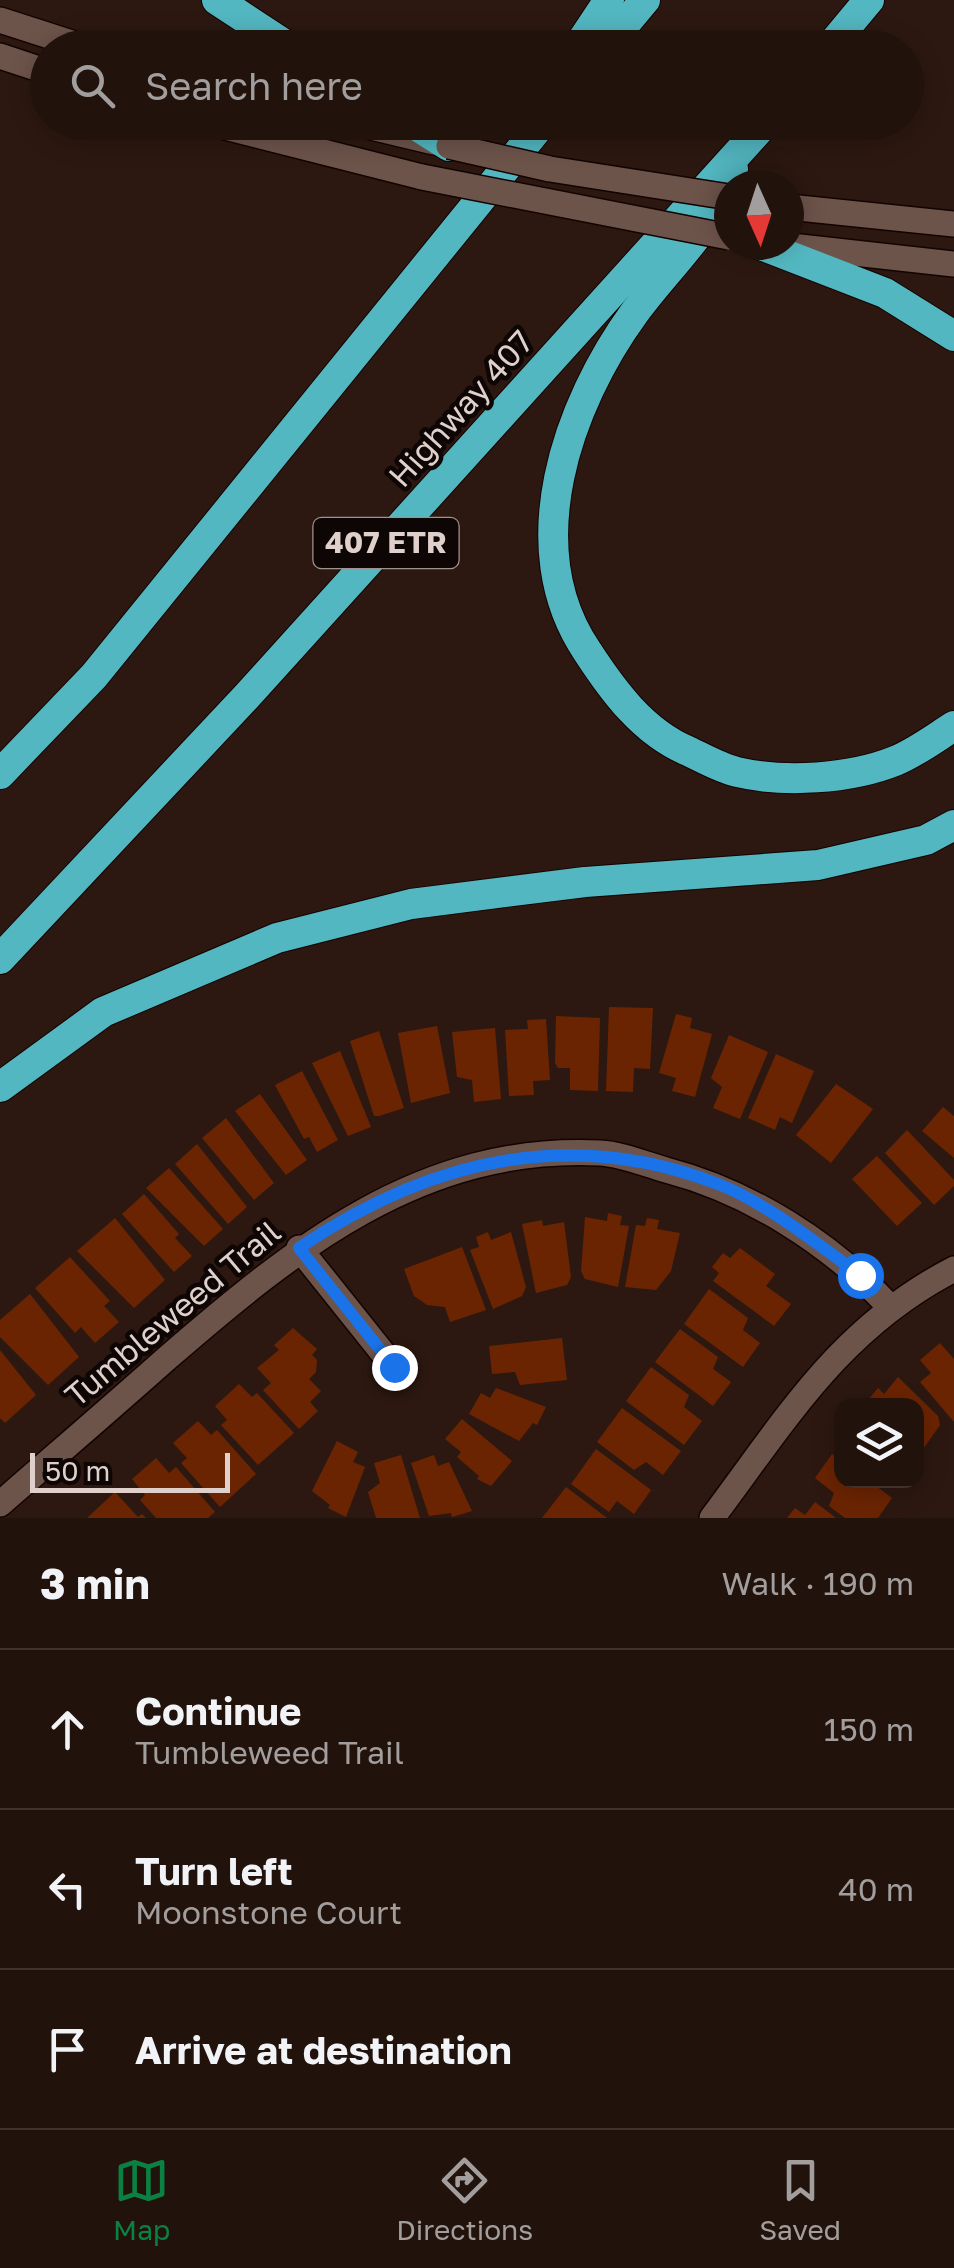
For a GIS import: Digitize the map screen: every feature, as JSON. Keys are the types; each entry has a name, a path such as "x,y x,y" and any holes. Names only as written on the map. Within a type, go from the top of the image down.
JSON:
{"highway":[{"path":"217,0 263,30"},
{"path":"589,30 609,0"},
{"path":"620,30 645,0"},
{"path":"844,30 869,0"},
{"path":"440,140 449,146"},
{"path":"0,774 94,676 528,140"},
{"name":"Highway 407","path":"0,958 247,696 751,140"},
{"path":"738,156 719,209 635,313 583,393 554,501 556,570 568,624 616,696 669,743 736,772 816,778 895,761 954,726"},
{"path":"799,260 885,294 954,336"},
{"path":"0,1087 103,1012 277,938 411,904 585,882 818,865 926,840 954,826"}],"street":[{"path":"0,20 31,30"},
{"path":"0,56 30,66"},
{"path":"276,140 422,177 714,235"},
{"path":"424,140 550,169 714,195"},
{"path":"804,209 954,224"},
{"path":"804,247 954,264"},
{"name":"Tumbleweed Trail","path":"0,1504 299,1248 330,1227 432,1179 520,1156 603,1153 720,1184 818,1244 860,1275 890,1306"},
{"path":"299,1248 394,1367"},
{"path":"712,1518 846,1344 890,1306 954,1269"}],"building":[{"path":"609,1007 653,1008 650,1069 634,1068 633,1092 606,1091"},
{"path":"676,1014 692,1018 690,1028 712,1034 695,1097 672,1091 676,1078 659,1073"},
{"path":"556,1016 600,1018 598,1091 570,1090 570,1068 558,1068 555,1063"},
{"path":"546,1019 550,1080 533,1081 534,1095 509,1096 505,1030 528,1029 527,1020"},
{"path":"437,1026 450,1093 411,1103 398,1033"},
{"path":"495,1028 501,1099 474,1102 472,1080 457,1077 452,1032"},
{"path":"379,1031 404,1108 374,1116 350,1041"},
{"path":"729,1035 768,1052 740,1119 713,1108 722,1087 711,1078"},
{"path":"340,1051 371,1127 348,1136 312,1063"},
{"path":"776,1054 814,1071 792,1123 780,1117 775,1130 748,1118"},
{"path":"302,1071 338,1140 317,1152 309,1137 304,1139 275,1085"},
{"path":"836,1084 873,1109 831,1163 796,1135"},
{"path":"260,1094 307,1160 286,1175 235,1111"},
{"path":"943,1107 954,1116 954,1158 922,1131"},
{"path":"226,1118 274,1183 254,1200 202,1138"},
{"path":"907,1130 954,1180 954,1186 934,1205 885,1153"},
{"path":"197,1144 247,1207 228,1224 175,1164"},
{"path":"877,1156 922,1203 897,1226 852,1179"},
{"path":"169,1168 223,1229 204,1246 146,1188"},
{"path":"144,1194 179,1234 175,1238 192,1256 174,1272 122,1214"},
{"path":"608,1213 622,1216 620,1225 629,1226 618,1287 585,1279 581,1271 585,1217 607,1221"},
{"path":"115,1218 165,1280 134,1308 77,1251"},
{"path":"647,1218 659,1220 657,1229 680,1233 671,1271 656,1290 625,1287 636,1225 645,1226"},
{"path":"542,1220 543,1226 564,1222 571,1277 567,1285 536,1293 522,1224"},
{"path":"488,1232 491,1240 511,1232 526,1287 522,1296 493,1309 470,1250 479,1247 476,1237"},
{"path":"462,1247 486,1310 450,1322 445,1307 427,1305 414,1296 404,1269"},
{"path":"740,1248 775,1274 766,1286 791,1304 774,1326 713,1281 719,1273 712,1267 723,1253 730,1258"},
{"path":"70,1257 110,1301 104,1306 119,1322 95,1343 81,1327 75,1333 35,1288"},
{"path":"709,1289 748,1318 743,1330 760,1343 743,1367 684,1324"},
{"path":"30,1294 79,1357 48,1385 0,1337 0,1320"},
{"path":"293,1328 317,1349 312,1355 317,1360 316,1372 309,1379 321,1391 310,1402 318,1411 299,1429 263,1390 271,1383 257,1368 279,1350 274,1345"},
{"path":"680,1329 718,1357 713,1369 731,1382 713,1406 655,1362"},
{"path":"562,1338 567,1380 520,1385 515,1372 492,1374 489,1346"},
{"path":"940,1343 954,1359 954,1422 920,1382 931,1373 920,1360"},
{"path":"0,1350 36,1395 5,1423 0,1418"},
{"path":"651,1367 689,1395 684,1407 702,1421 684,1445 626,1401"},
{"path":"898,1377 920,1398 870,1398 878,1388 884,1394"},
{"path":"239,1384 252,1397 257,1393 294,1433 258,1465 221,1425 227,1420 215,1406"},
{"path":"496,1388 546,1407 537,1425 533,1423 519,1441 469,1414 481,1393 490,1398"},
{"path":"924,1402 938,1416 940,1425 924,1448"},
{"path":"622,1408 681,1451 663,1475 646,1462 634,1470 597,1442"},
{"path":"462,1419 512,1461 491,1486 477,1479 479,1476 457,1457 461,1452 445,1439"},
{"path":"198,1421 211,1435 217,1430 256,1474 220,1507 181,1463 187,1458 173,1443"},
{"path":"337,1441 358,1452 353,1462 365,1467 346,1517 328,1508 330,1505 312,1491"},
{"path":"596,1449 651,1490 634,1514 617,1501 609,1512 571,1484"},
{"path":"832,1454 834,1488 879,1488 892,1498 878,1518 845,1518 829,1506 834,1493 815,1478"},
{"path":"401,1455 420,1518 376,1518 368,1492 380,1483 374,1463"},
{"path":"434,1455 438,1466 449,1462 472,1511 452,1517 451,1513 429,1516 411,1463"},
{"path":"156,1458 169,1473 176,1467 215,1512 208,1518 156,1518 140,1500 145,1495 132,1479"},
{"path":"566,1487 607,1518 542,1518"},
{"path":"115,1492 138,1517 142,1514 146,1518 87,1518"},
{"path":"815,1502 836,1518 787,1518 795,1508 805,1515"}],"route":[{"path":"394,1367 299,1248 330,1227 432,1179 520,1156 603,1153 720,1184 818,1244 860,1275"}]}
